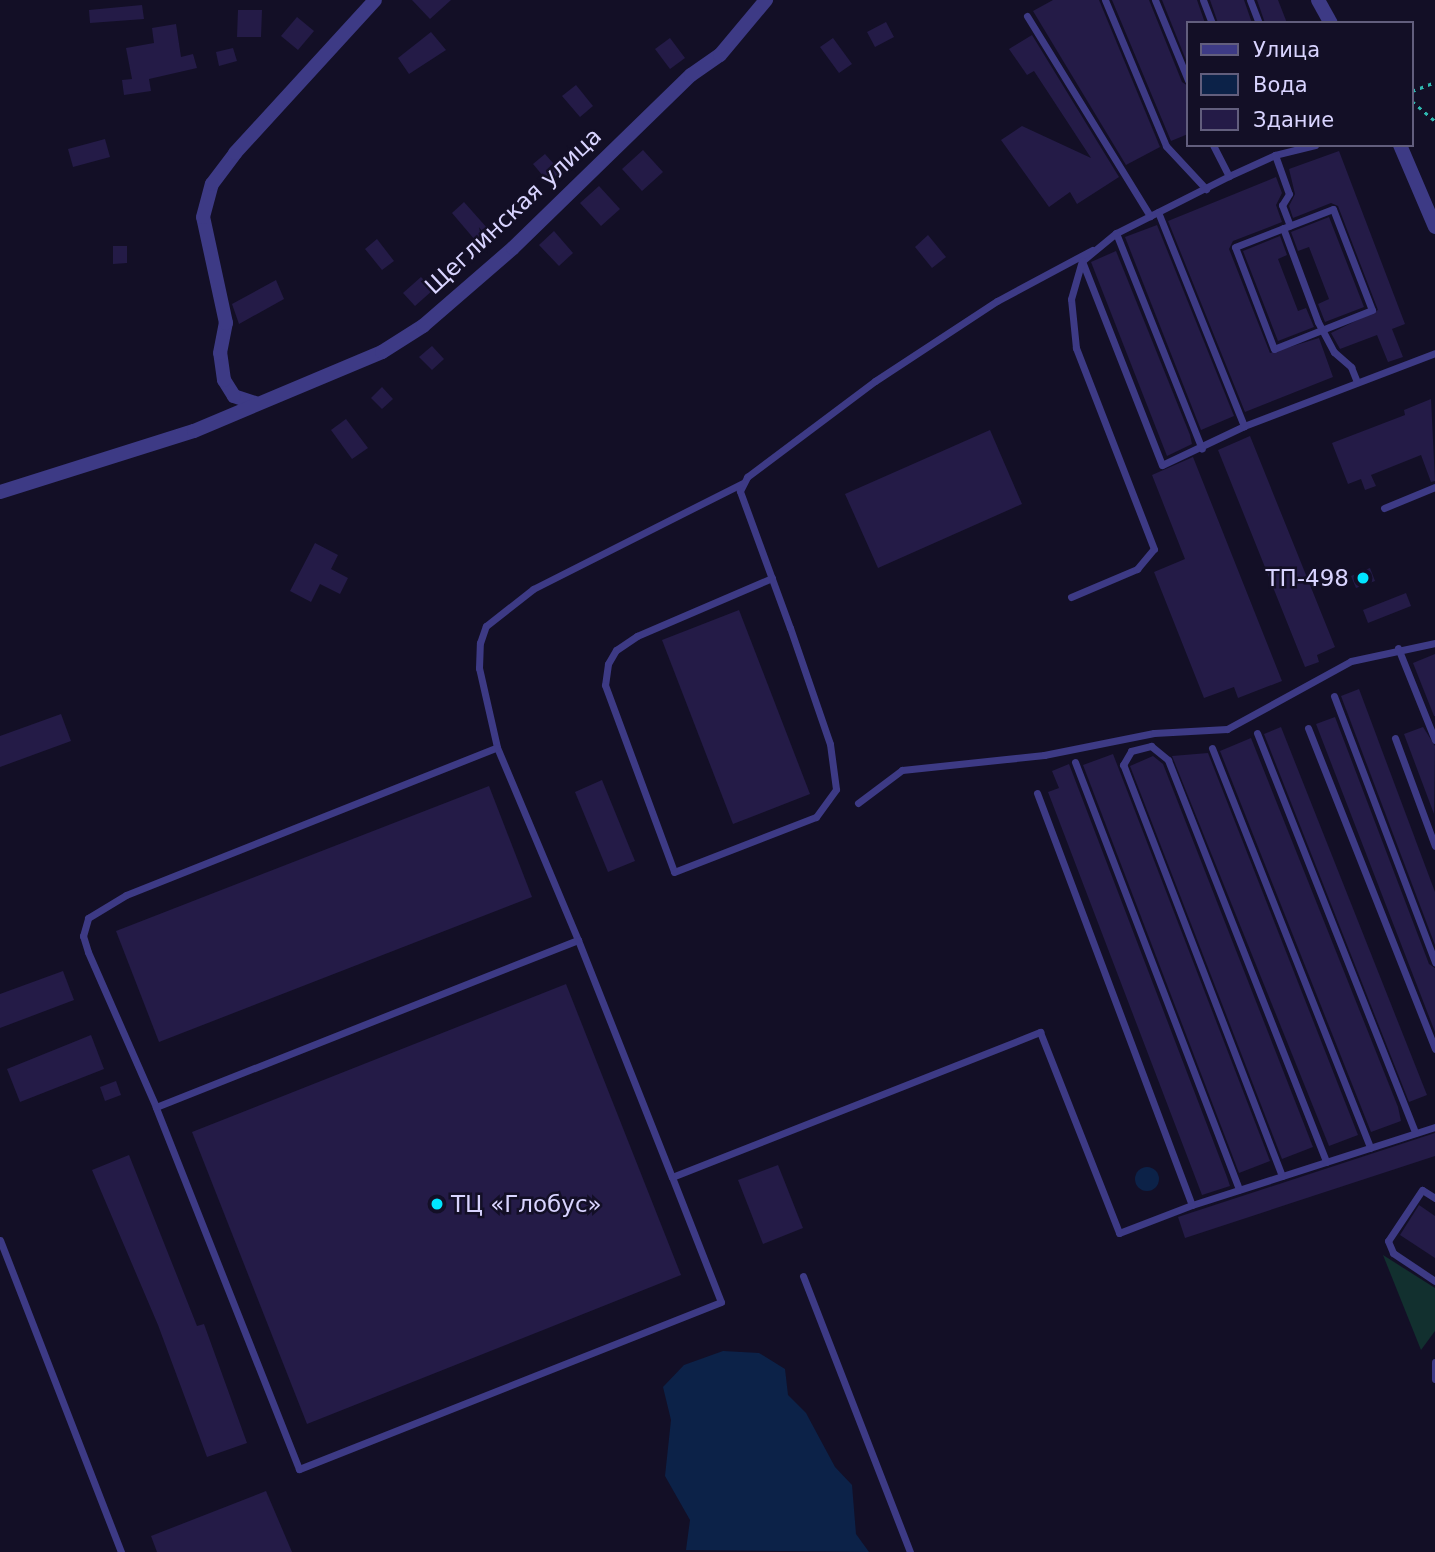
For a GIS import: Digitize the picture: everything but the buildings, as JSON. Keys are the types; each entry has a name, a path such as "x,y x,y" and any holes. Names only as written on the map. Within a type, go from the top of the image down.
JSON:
{"street":[{"path":"255,403 234,396 224,380 220,352 226,323 203,217 212,184 235,153 375,0"},
{"name":"Щеглинская улица","path":"0,492 194,431 255,403 382,352 423,326 513,248 691,75 720,55 766,0"},
{"path":"1318,0 1330,21"},
{"path":"1401,147 1435,227"}],"lane":[{"path":"1105,0 1166,146 1206,189"},
{"path":"1155,0 1186,75"},
{"path":"1203,0 1211,21"},
{"path":"1250,0 1258,21"},
{"path":"1027,16 1150,216"},
{"path":"1214,147 1229,176"},
{"path":"498,747 126,895 88,918 83,936 156,1107 299,1469 721,1301 578,940 498,747 479,668 480,643 486,626 533,589 744,483 820,419 997,301 1092,250 1116,233 1229,176 1275,155 1307,147"},
{"path":"1275,155 1289,194 1282,205 1287,227 1334,352 1351,367 1357,382"},
{"path":"1333,209 1372,310 1274,349 1235,247 1287,227 1333,209"},
{"path":"1158,212 1244,426"},
{"path":"1116,233 1202,449"},
{"path":"1071,597 1137,569 1154,550 1076,348 1071,299 1082,261 1092,250"},
{"path":"1082,261 1162,465 1202,449 1244,426 1435,353"},
{"path":"744,483 740,491 772,579 830,744 836,789 816,817 674,872 605,685 608,664 616,650 637,636 772,579"},
{"path":"1384,508 1435,487"},
{"path":"858,803 902,771 1044,755 1154,733 1227,729 1351,660 1398,648 1435,643"},
{"path":"1398,648 1435,740"},
{"path":"1334,696 1435,962"},
{"path":"1308,728 1435,1048"},
{"path":"1257,733 1415,1133"},
{"path":"1395,738 1435,846"},
{"path":"1282,1176 1123,765 1131,751 1151,746 1168,760 1326,1162"},
{"path":"1212,748 1370,1148"},
{"path":"1074,762 1240,1190"},
{"path":"1037,793 1192,1205"},
{"path":"156,1107 578,940"},
{"path":"672,1177 1040,1032 1119,1233 1192,1205 1435,1127"},
{"path":"1435,1198 1422,1190 1388,1241 1393,1253 1435,1281"},
{"path":"0,1240 121,1552"},
{"path":"803,1276 910,1552"},
{"path":"1435,1362 1435,1378"}],"path":[{"path":"1414,90 1435,82"},
{"path":"1414,103 1435,121"}],"green space":[{"path":"1383,1255 1435,1288 1435,1331 1421,1350"}],"water":[{"path":"1147,1167 1158,1174 1159,1179 1152,1190 1147,1191 1136,1184 1135,1179 1142,1168"},
{"path":"723,1351 759,1353 785,1369 788,1395 806,1413 835,1467 852,1485 856,1534 869,1552 686,1550 690,1520 665,1476 671,1420 663,1387 684,1365"}],"place":[{"name":"ТП-498","path":"1363,578"},
{"name":"ТЦ «Глобус»","path":"437,1204"}]}
